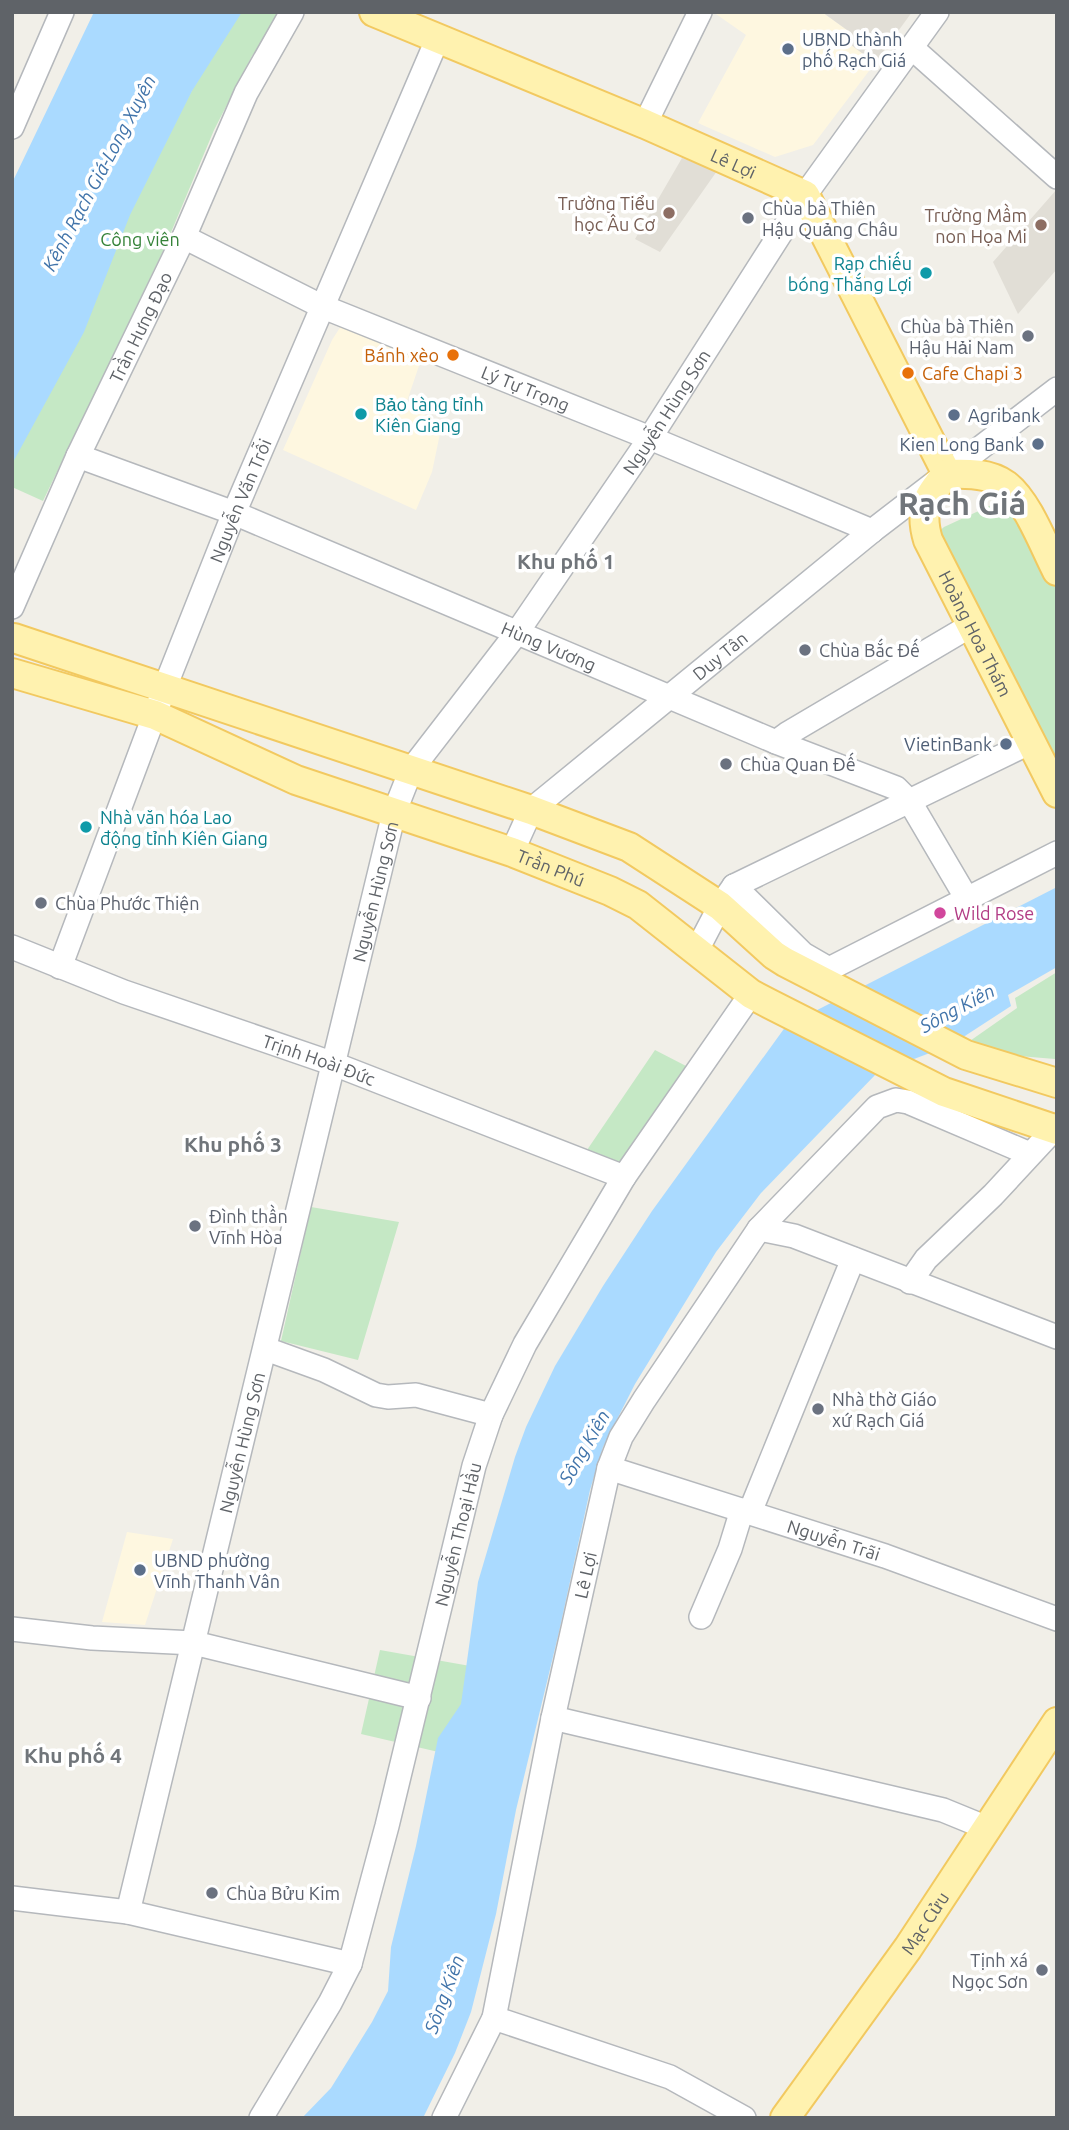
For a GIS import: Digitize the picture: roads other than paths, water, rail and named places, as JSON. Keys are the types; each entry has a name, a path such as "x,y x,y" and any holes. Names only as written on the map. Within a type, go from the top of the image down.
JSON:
{"main road":[{"name":"Lê Lợi","path":"374,12 645,124 805,195"},
{"path":"805,195 947,474 986,476 1005,484 1025,510 1057,571"},
{"name":"Hoàng Hoa Thám","path":"947,474 927,502 924,526 928,540 1029,743 1057,793"},
{"path":"13,645 165,687 531,810 629,847 727,896 774,955 785,962 966,1055 1056,1080"},
{"name":"Trần Phú","path":"12,673 155,715 296,780 512,852 638,905 761,999 944,1092 1056,1129"},
{"name":"Mạc Cửu","path":"785,2118 908,1948 1057,1722"}],"street":[{"path":"12,127 62,12"},
{"name":"Trần Hưng Đạo","path":"12,607 78,456 184,237 247,93 292,12"},
{"path":"645,124 700,12"},
{"name":"Nguyễn Hùng Sơn","path":"128,1912 394,813 411,770 516,634 650,438 805,195 937,12"},
{"name":"Nguyễn Văn Trỗi","path":"61,967 165,687 234,513 437,40"},
{"path":"912,48 1057,177"},
{"name":"Lý Tự Trọng","path":"184,237 321,306 650,438 872,531"},
{"name":"Duy Tân","path":"512,852 531,810 872,531 1057,389"},
{"name":"Hùng Vương","path":"78,456 234,513 516,634 896,789 910,802 967,899"},
{"path":"776,742 970,626"},
{"path":"697,950 727,896 1029,743"},
{"path":"727,896 803,954 829,969 1057,853"},
{"name":"Trịnh Hoài Đức","path":"12,947 124,992 334,1064 624,1177"},
{"name":"Nguyễn Thoại Hầu","path":"261,2118 330,2003 350,1964 419,1698 474,1466 491,1415 525,1344 624,1177 761,999"},
{"name":"Lê Lợi","path":"444,2118 494,2018 553,1718 609,1468 621,1437 759,1229 877,1107 897,1101 908,1102 1030,1154"},
{"path":"910,1282 926,1259 993,1195 1056,1129"},
{"path":"759,1229 794,1237 1057,1337"},
{"path":"701,1617 853,1259"},
{"path":"266,1349 324,1370 376,1395 416,1395 491,1415"},
{"name":"Nguyễn Trãi","path":"609,1468 885,1556 1057,1619"},
{"path":"12,1629 92,1638 194,1643 419,1698"},
{"path":"553,1718 943,1810 987,1828"},
{"path":"12,1898 128,1912 350,1964"},
{"path":"494,2018 670,2077 744,2118"}],"water":[{"name":"Kênh Rạch Giá-Long Xuyên","path":"94,12 242,12 192,91 130,215 84,332 12,464 12,183"},
{"name":"Sông Kiên","path":"1057,887 1057,967 1008,995 1011,1006 951,1045 877,1073 761,1193 716,1252 635,1384 603,1447 590,1490 516,1810 496,1914 471,2012 455,2053 423,2118 302,2118 331,2088 388,1991 391,1947 416,1846 438,1738 461,1704 478,1582 515,1457 555,1366 603,1286 652,1211 786,1026"}],"place":[{"name":"UBND thành phố Rạch Giá","path":"788,49"},
{"name":"Trường Tiểu học Âu Cơ","path":"669,213"},
{"name":"Chùa bà Thiên Hậu Quảng Châu","path":"748,218"},
{"name":"Trường Mầm non Họa Mi","path":"1041,225"},
{"name":"Rạp chiếu bóng Thắng Lợi","path":"926,273"},
{"name":"Chùa bà Thiên Hậu Hải Nam","path":"1028,336"},
{"name":"Bánh xèo","path":"453,355"},
{"name":"Cafe Chapi 3","path":"908,373"},
{"name":"Bảo tàng tỉnh Kiên Giang","path":"361,414"},
{"name":"Agribank","path":"954,415"},
{"name":"Kien Long Bank","path":"1038,444"},
{"name":"Chùa Bắc Đế","path":"805,650"},
{"name":"VietinBank","path":"1006,744"},
{"name":"Chùa Quan Đế","path":"726,764"},
{"name":"Nhà văn hóa Lao động tỉnh Kiên Giang","path":"86,827"},
{"name":"Chùa Phước Thiện","path":"41,903"},
{"name":"Wild Rose","path":"940,913"},
{"name":"Đình thần Vĩnh Hòa","path":"195,1226"},
{"name":"Nhà thờ Giáo xứ Rạch Giá","path":"818,1409"},
{"name":"UBND phường Vĩnh Thanh Vân","path":"140,1570"},
{"name":"Chùa Bửu Kim","path":"212,1893"},
{"name":"Tịnh xá Ngọc Sơn","path":"1042,1970"}],"district":[{"name":"Rạch Giá","path":"962,503"},
{"name":"Khu phố 1","path":"566,561"},
{"name":"Khu phố 3","path":"233,1144"},
{"name":"Khu phố 4","path":"73,1755"}],"park label":[{"name":"Công viên","path":"140,239"}]}
